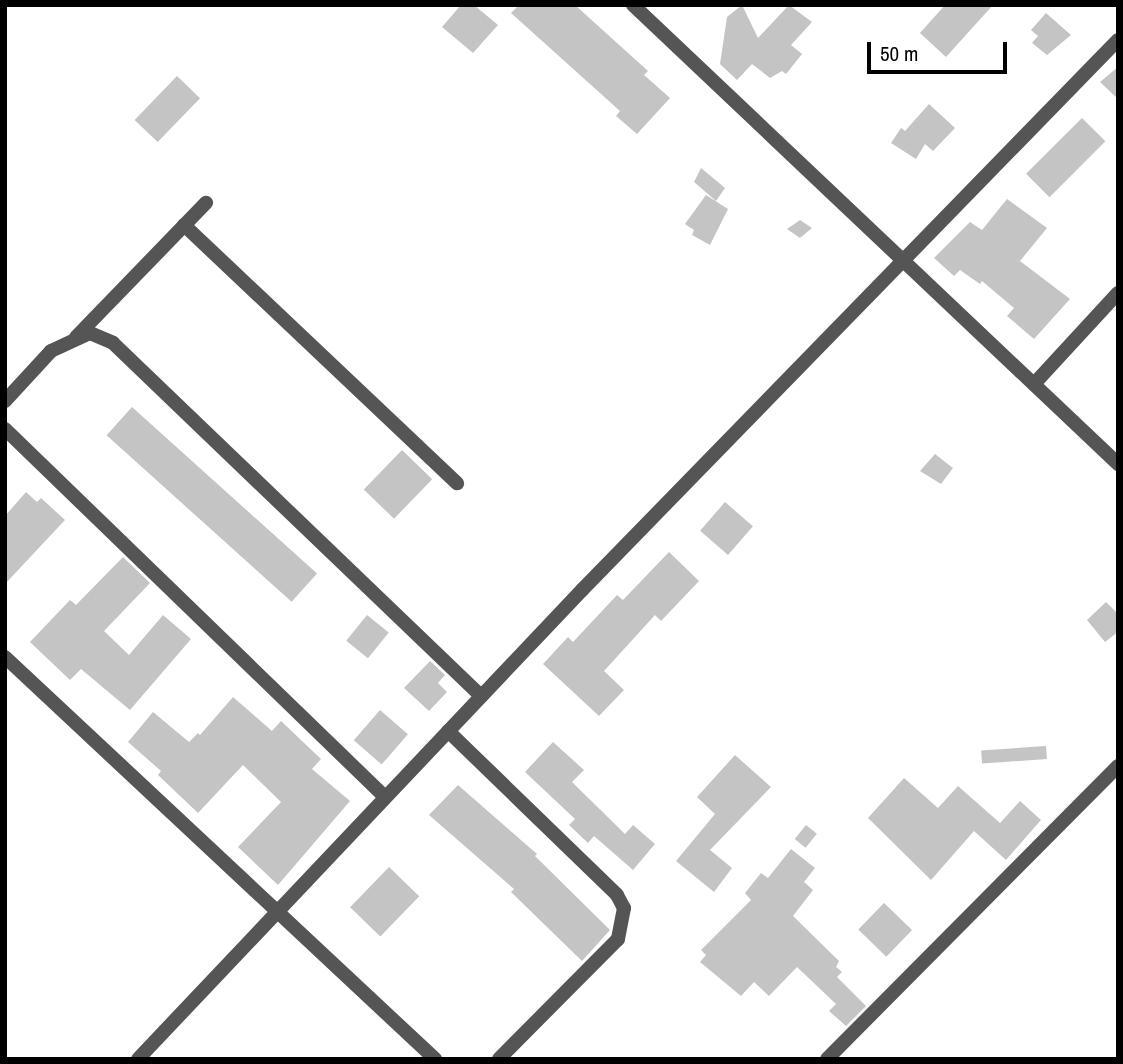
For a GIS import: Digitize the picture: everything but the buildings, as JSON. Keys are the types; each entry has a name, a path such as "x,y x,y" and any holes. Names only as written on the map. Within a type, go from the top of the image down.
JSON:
{"street":[{"path":"633,5 1118,464"},
{"path":"138,1059 481,696 902,258 1118,40"},
{"path":"73,340 206,203"},
{"path":"184,225 457,483"},
{"path":"1034,384 1118,293"},
{"path":"5,401 51,351 90,333 113,343 481,696"},
{"path":"5,429 385,797"},
{"path":"5,657 435,1059"},
{"path":"448,731 617,895 624,908 618,939 499,1059"},
{"path":"827,1059 1118,766"}]}
